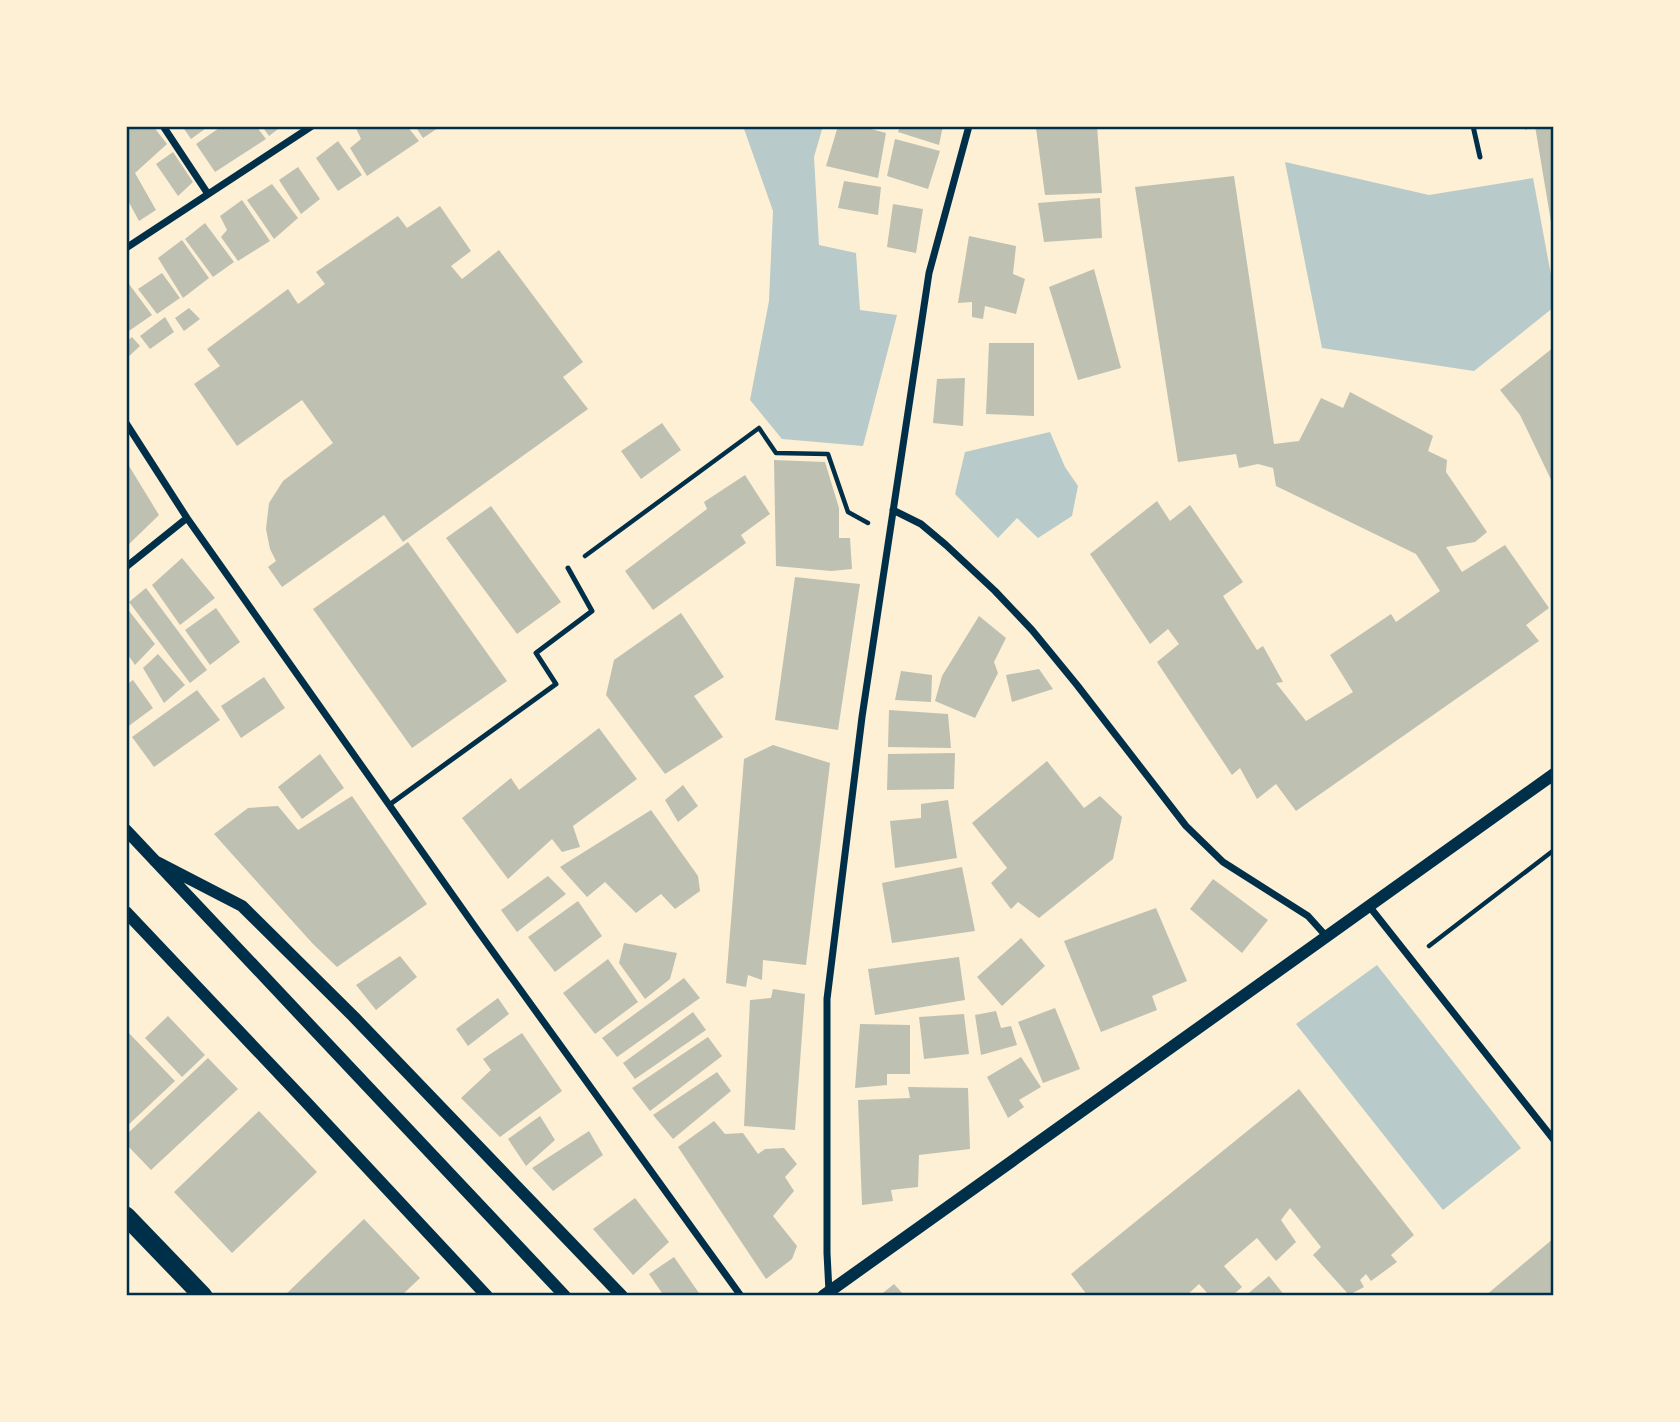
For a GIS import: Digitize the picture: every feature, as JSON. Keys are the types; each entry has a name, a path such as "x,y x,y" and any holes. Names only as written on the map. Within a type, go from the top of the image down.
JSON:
{"highway":[{"path":"126,1216 202,1296"}],"street":[{"path":"163,126 208,194"},
{"path":"126,248 312,126"},
{"path":"826,1294 827,999 862,717 929,273 969,126"},
{"path":"126,423 187,518 389,805 741,1296"},
{"path":"893,510 921,524 946,545 1032,630 1186,826 1223,862 1308,916 1326,936"},
{"path":"126,567 187,518"},
{"path":"826,1294 1554,774"},
{"path":"126,830 565,1296"},
{"path":"155,861 242,906 354,1017 622,1296"},
{"path":"1369,906 1554,1140"},
{"path":"126,912 487,1296"}],"lane":[{"path":"1473,126 1480,157"},
{"path":"389,805 556,684 536,653 592,611 568,568"}],"path":[{"path":"1526,126 1531,126"},
{"path":"568,568 759,428 776,453 828,454 848,512 891,535"},
{"path":"1429,946 1554,850"}],"shaded area":[{"path":"743,126 823,126 814,157 819,245 856,253 860,310 897,315 863,446 782,439 750,400 769,301 773,211"},
{"path":"1285,162 1429,195 1533,178 1554,291 1554,307 1474,371 1322,348"},
{"path":"1050,432 1065,467 1078,486 1072,516 1038,538 1017,518 998,538 955,494 965,452"},
{"path":"1377,965 1521,1148 1443,1210 1296,1024"}],"building":[{"path":"126,126 153,126 167,144 135,173 156,210 139,221 126,197"},
{"path":"182,126 209,126 191,139"},
{"path":"222,126 256,126 266,139 215,172 196,144"},
{"path":"262,126 282,126 269,136"},
{"path":"355,126 407,126 419,141 367,176 350,148 361,139"},
{"path":"415,126 441,126 423,138"},
{"path":"838,126 860,126 886,133 878,178 826,166"},
{"path":"900,126 943,126 939,145 898,132"},
{"path":"1097,126 1102,193 1045,195 1036,128"},
{"path":"1535,126 1554,126 1553,234"},
{"path":"895,139 940,151 928,189 887,176"},
{"path":"338,141 362,175 338,191 316,158"},
{"path":"173,152 193,182 178,196 156,164"},
{"path":"298,167 320,199 301,214 279,180"},
{"path":"1234,176 1274,444 1299,441 1321,398 1343,408 1350,392 1433,436 1428,451 1447,460 1446,472 1487,532 1475,542 1446,547 1462,572 1505,545 1549,608 1526,625 1539,641 1296,811 1276,784 1257,799 1240,768 1232,775 1157,662 1179,644 1168,629 1150,644 1090,554 1157,501 1170,521 1190,505 1243,582 1223,596 1257,650 1263,646 1283,682 1276,683 1306,721 1353,692 1330,655 1391,614 1396,622 1440,591 1416,554 1276,486 1273,468 1258,464 1239,468 1236,454 1178,462 1135,187"},
{"path":"844,181 881,187 878,215 838,208"},
{"path":"272,184 298,218 274,239 247,200"},
{"path":"1100,198 1102,238 1044,242 1038,203"},
{"path":"242,200 270,241 238,261 221,237 227,230 220,216"},
{"path":"893,204 923,209 916,253 887,247"},
{"path":"440,206 471,251 451,266 462,279 499,250 583,362 563,377 588,409 403,542 384,515 282,587 268,567 276,561 270,549 266,529 269,503 283,481 333,443 302,400 237,446 194,384 220,366 207,349 288,289 298,304 325,284 316,272 398,216 407,228"},
{"path":"205,223 234,262 213,277 185,239"},
{"path":"969,236 1016,246 1013,274 1025,279 1016,314 985,306 983,319 972,317 972,302 958,303"},
{"path":"182,240 209,278 183,298 158,258"},
{"path":"1094,269 1121,368 1078,380 1049,287"},
{"path":"162,273 180,298 157,314 138,289"},
{"path":"126,280 152,315 126,333"},
{"path":"189,308 200,319 184,331 175,318"},
{"path":"165,317 174,332 150,349 140,336"},
{"path":"132,337 140,346 126,359 126,342"},
{"path":"989,343 1034,343 1034,416 986,414"},
{"path":"1554,347 1554,486 1520,415 1500,390"},
{"path":"965,378 963,426 933,423 937,379"},
{"path":"662,423 681,450 641,479 621,451"},
{"path":"774,460 825,462 839,508 839,538 850,538 852,569 831,571 776,566"},
{"path":"126,461 159,515 126,547"},
{"path":"745,475 770,514 741,535 746,543 653,610 625,571 707,509 704,502"},
{"path":"491,506 561,602 517,634 446,538"},
{"path":"408,542 507,681 412,748 313,609"},
{"path":"182,558 215,598 180,625 152,585"},
{"path":"795,577 860,584 838,730 775,720"},
{"path":"146,588 207,670 190,683 129,602"},
{"path":"126,607 155,644 135,665 126,652"},
{"path":"216,608 240,642 210,665 185,630"},
{"path":"681,613 724,677 694,696 723,737 665,774 606,695 614,660"},
{"path":"979,616 1006,638 994,662 998,673 975,718 935,701 942,676"},
{"path":"158,654 185,685 164,703 143,668"},
{"path":"1039,669 1053,689 1012,702 1006,675"},
{"path":"901,671 932,675 931,702 895,700"},
{"path":"264,677 285,708 241,738 221,706"},
{"path":"133,680 153,708 126,728 126,685"},
{"path":"197,690 220,720 154,767 132,737"},
{"path":"889,710 948,714 951,748 888,747"},
{"path":"599,728 637,779 573,826 580,847 562,852 552,839 508,879 462,818 511,778 519,790"},
{"path":"773,745 830,763 806,965 763,960 762,980 748,975 746,987 726,983 744,759"},
{"path":"955,753 954,789 887,790 888,754"},
{"path":"320,754 344,788 302,819 278,787"},
{"path":"1047,761 1084,808 1100,796 1122,817 1113,859 1039,918 1018,902 1011,909 991,883 1007,868 972,823"},
{"path":"683,785 698,806 678,822 665,800"},
{"path":"352,796 427,904 337,967 214,834 248,808 278,806 298,830"},
{"path":"948,800 957,858 895,868 890,821 921,818 921,804"},
{"path":"651,810 698,876 700,891 675,909 661,894 636,913 605,882 587,897 560,867"},
{"path":"962,867 975,931 892,943 882,883"},
{"path":"548,876 566,894 517,932 501,910"},
{"path":"1213,879 1268,920 1242,953 1190,909"},
{"path":"578,901 602,936 555,972 528,937"},
{"path":"1156,908 1187,981 1152,996 1157,1010 1101,1032 1064,941"},
{"path":"1021,938 1045,966 1002,1006 977,977"},
{"path":"624,943 677,953 670,979 645,999 619,963"},
{"path":"400,956 417,977 376,1010 356,985"},
{"path":"959,957 965,1000 875,1015 868,969"},
{"path":"608,959 638,1002 595,1034 563,993"},
{"path":"684,978 700,998 617,1057 602,1038"},
{"path":"773,989 805,994 795,1130 744,1126 750,1000 771,998"},
{"path":"498,998 509,1014 468,1046 456,1029"},
{"path":"1055,1008 1080,1069 1043,1083 1018,1022"},
{"path":"996,1011 1001,1028 1011,1026 1017,1045 981,1055 975,1015"},
{"path":"693,1012 706,1030 635,1079 623,1063"},
{"path":"964,1014 969,1054 924,1059 919,1017"},
{"path":"168,1016 205,1055 182,1077 145,1038"},
{"path":"860,1024 910,1025 910,1074 887,1074 887,1085 855,1088"},
{"path":"126,1030 175,1081 126,1127"},
{"path":"522,1033 562,1091 500,1137 461,1098 491,1070 483,1059"},
{"path":"708,1037 722,1056 650,1111 632,1088"},
{"path":"1021,1057 1041,1087 1019,1100 1024,1107 1008,1118 987,1077"},
{"path":"208,1058 238,1089 151,1170 126,1144 126,1135"},
{"path":"717,1072 731,1091 673,1139 653,1115"},
{"path":"908,1087 968,1088 970,1149 919,1155 918,1187 891,1190 893,1201 862,1205 858,1100 910,1098"},
{"path":"1299,1089 1414,1235 1391,1255 1397,1262 1371,1281 1366,1274 1360,1280 1364,1287 1349,1295 1313,1255 1321,1247 1290,1208 1281,1220 1296,1242 1276,1261 1257,1238 1224,1266 1242,1287 1232,1296 1210,1296 1199,1284 1186,1296 1088,1296 1071,1274"},
{"path":"259,1111 317,1172 232,1253 174,1192"},
{"path":"540,1116 555,1140 526,1166 508,1139"},
{"path":"714,1121 725,1134 743,1133 758,1154 765,1149 784,1148 797,1164 785,1177 794,1191 773,1216 797,1246 792,1259 766,1279 678,1147"},
{"path":"589,1131 603,1155 553,1191 532,1168"},
{"path":"635,1198 669,1242 633,1275 593,1229"},
{"path":"364,1219 420,1278 401,1296 284,1296"},
{"path":"1554,1238 1554,1296 1485,1296"},
{"path":"674,1257 701,1296 664,1296 649,1274"},
{"path":"1269,1276 1285,1296 1245,1296"},
{"path":"894,1284 905,1296 879,1296"}]}
